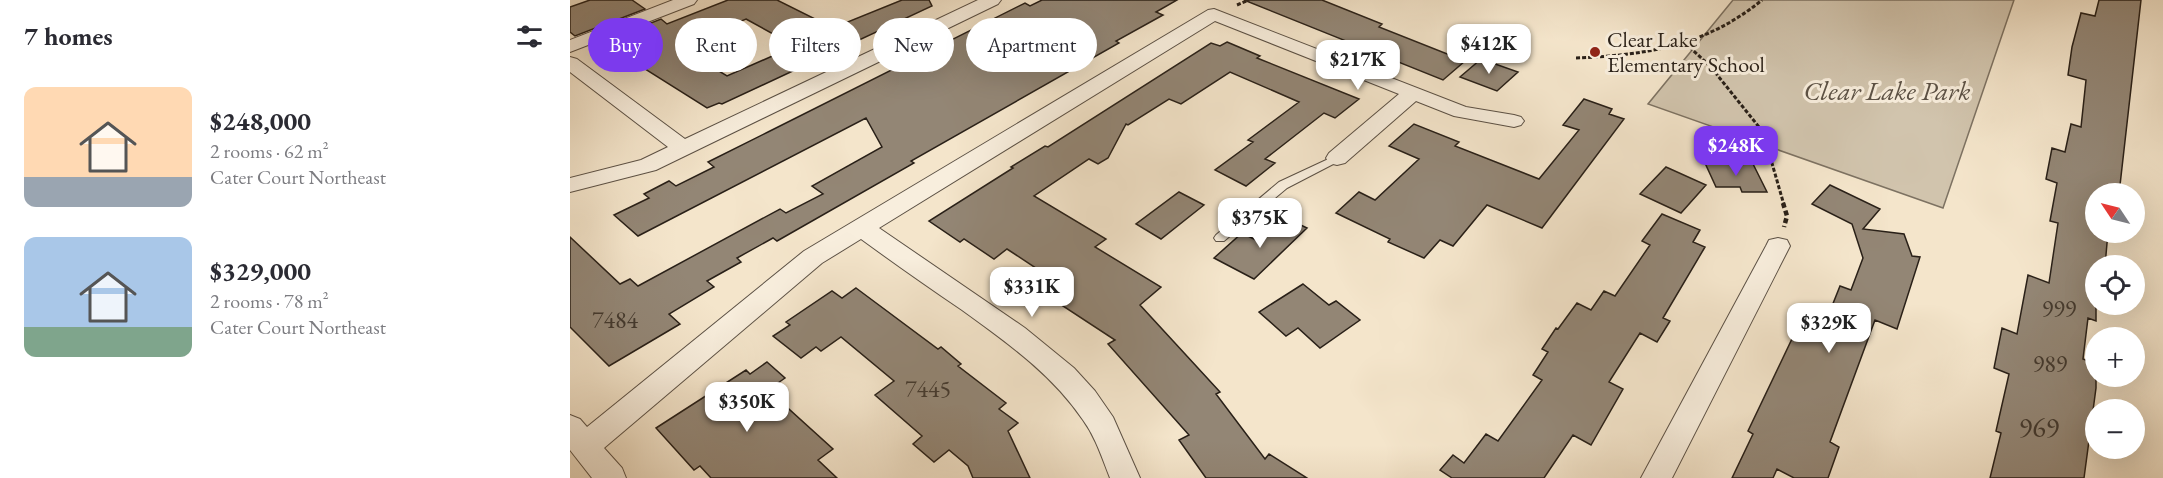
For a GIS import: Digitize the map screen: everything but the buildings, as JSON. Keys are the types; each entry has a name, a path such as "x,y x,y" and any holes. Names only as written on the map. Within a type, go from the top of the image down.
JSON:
{"street":[{"path":"570,46 688,0"},
{"path":"570,185 648,165 989,0"},
{"path":"611,478 578,437 789,274 860,228 1214,14 1461,112 1514,121"},
{"path":"570,63 684,149"},
{"path":"1337,158 1413,93"},
{"path":"860,228 1040,354 1069,381 1090,406 1104,428 1125,478"},
{"path":"1656,478 1778,246"}],"lane":[{"path":"1220,238 1283,185 1337,158"}],"path":[{"path":"1576,58 1620,56 1685,44 1730,26 1762,0"},
{"path":"1685,44 1722,78 1767,138 1787,216 1778,246"}],"green space":[{"name":"Clear Lake Park","path":"1733,0 2014,0 1943,208 1648,104"}],"place":[{"name":"Clear Lake Elementary School","path":"1595,52"}]}
